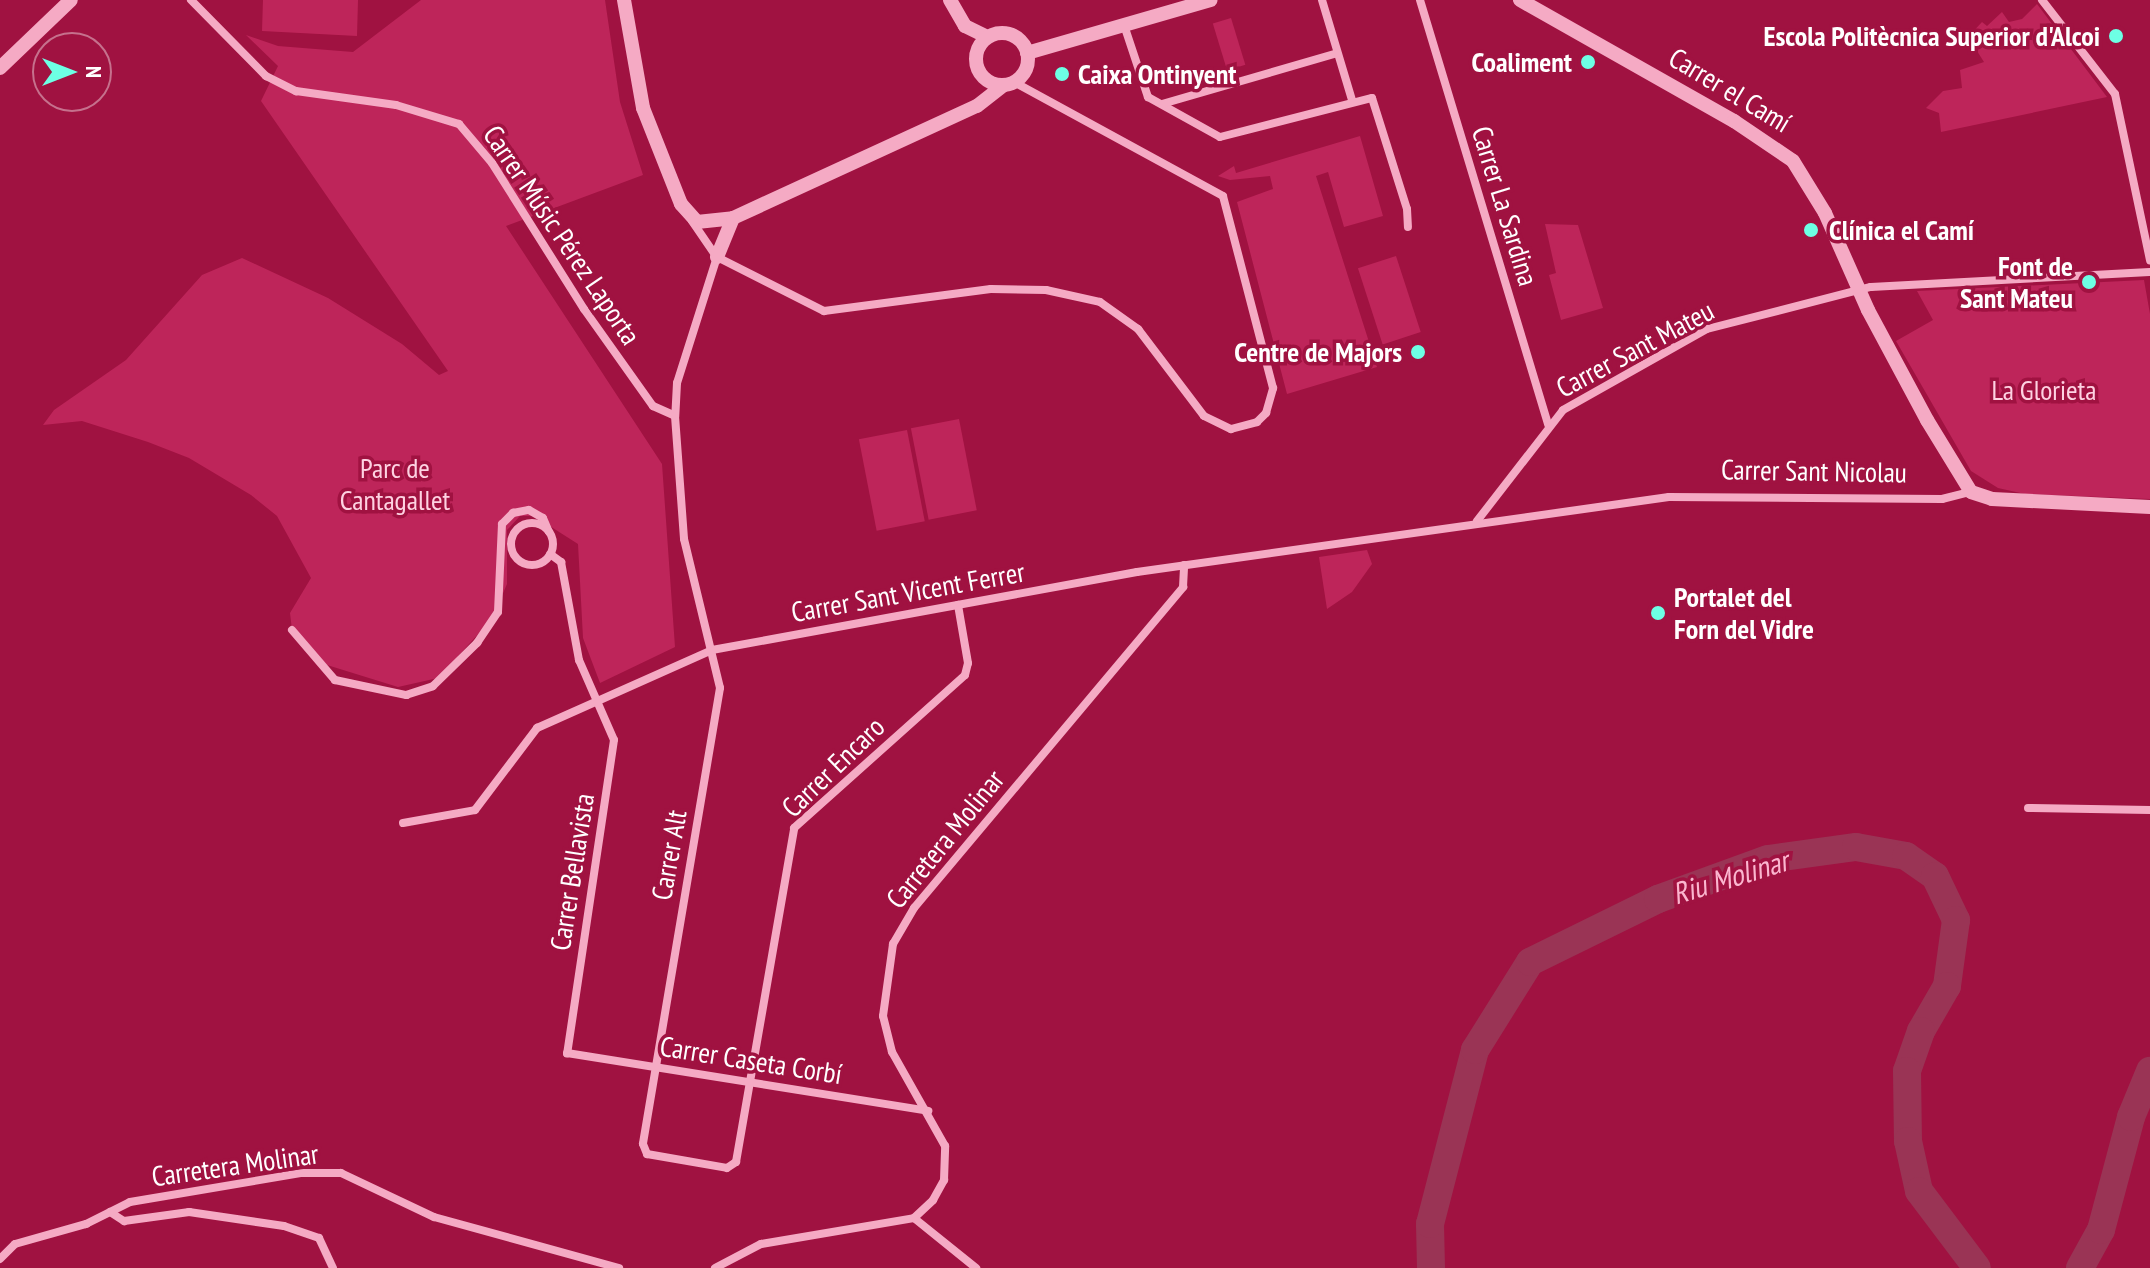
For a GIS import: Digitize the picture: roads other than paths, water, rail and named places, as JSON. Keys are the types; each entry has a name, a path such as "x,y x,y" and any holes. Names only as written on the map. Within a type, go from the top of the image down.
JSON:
{"street":[{"path":"0,68 71,0"},
{"name":"Carrer Músic Pérez Laporta","path":"191,0 266,76 296,91 396,105 459,124 492,163 584,309 653,406 675,416"},
{"path":"624,0 629,49 652,136 689,218 717,257 824,311 991,289 1046,290 1100,302 1138,329 1211,422 1231,429 1257,422 1266,413 1273,388 1223,196 1009,84 990,82 977,67 977,51 988,37"},
{"path":"689,218 707,223 733,218 977,106 1025,70 1027,53 1013,35 988,37 965,26 950,0"},
{"path":"1027,53 1211,0"},
{"path":"1322,0 1352,100"},
{"name":"Carrer La Sardina","path":"1420,0 1548,425"},
{"path":"2042,0 2115,94 2123,118 2150,260"},
{"name":"Carrer el Camí","path":"1523,1 1785,153 1816,196 1858,289 1971,492"},
{"path":"1124,25 1141,87 1162,104 1231,138 1364,96 1376,105 1408,227"},
{"path":"1162,104 1337,53"},
{"path":"717,257 733,218"},
{"name":"Carrer Alt","path":"717,257 677,383 675,416 684,539 720,688 655,1068 644,1151 727,1168 736,1162 751,1083"},
{"name":"Carrer Sant Mateu","path":"1477,521 1548,425 1578,401 1707,329 1858,289 2150,272"},
{"name":"Carrer Sant Nicolau","path":"1477,521 1669,497 1942,499 1971,492 1992,499 2150,507"},
{"path":"292,630 335,680 406,695 433,686 477,643 498,612 502,524 513,513 529,510 543,518 549,532 550,554 529,566 516,559 510,545 514,531 525,523 538,524 549,532"},
{"name":"Carrer Sant Vicent Ferrer","path":"403,823 475,810 537,728 712,650 1184,565 1477,521"},
{"name":"Carrer Bellavista","path":"550,554 561,562 579,660 614,740 567,1053"},
{"name":"Carretera Molinar","path":"914,1218 933,1200 946,1169 941,1134 892,1052 883,1016 886,978 899,932 1183,587 1184,565"},
{"name":"Carrer Encaro","path":"751,1083 794,828 965,675 968,663 958,605"},
{"path":"2028,808 2150,810"},
{"name":"Carrer Caseta Corbí","path":"567,1053 928,1111"},
{"name":"Carretera Molinar","path":"0,1259 15,1244 110,1212 130,1202 285,1175 341,1173 434,1217 619,1268"},
{"path":"110,1212 124,1221 189,1212 284,1226 319,1238 333,1268"},
{"path":"715,1268 761,1244 914,1218 976,1268"}],"waterway":[{"name":"Riu Molinar","path":"1431,1268 1430,1224 1475,1050 1530,962 1658,899 1768,859 1856,847 1906,856 1935,876 1956,920 1947,986 1921,1031 1907,1071 1908,1141 1919,1191 1977,1268"},
{"name":"Riu Molinar","path":"2080,1268 2101,1230 2131,1117 2150,1071"}],"place":[{"name":"Escola Politècnica Superior d'Alcoi","path":"2116,36"},
{"name":"Coaliment","path":"1588,62"},
{"name":"Caixa Ontinyent","path":"1062,74"},
{"name":"Clínica el Camí","path":"1811,230"},
{"name":"Font de Sant Mateu","path":"2089,282"},
{"name":"Centre de Majors","path":"1418,352"},
{"name":"Portalet del Forn del Vidre","path":"1658,613"}],"park label":[{"name":"La Glorieta","path":"2044,390"},
{"name":"Parc de Cantagallet","path":"395,484"}]}
